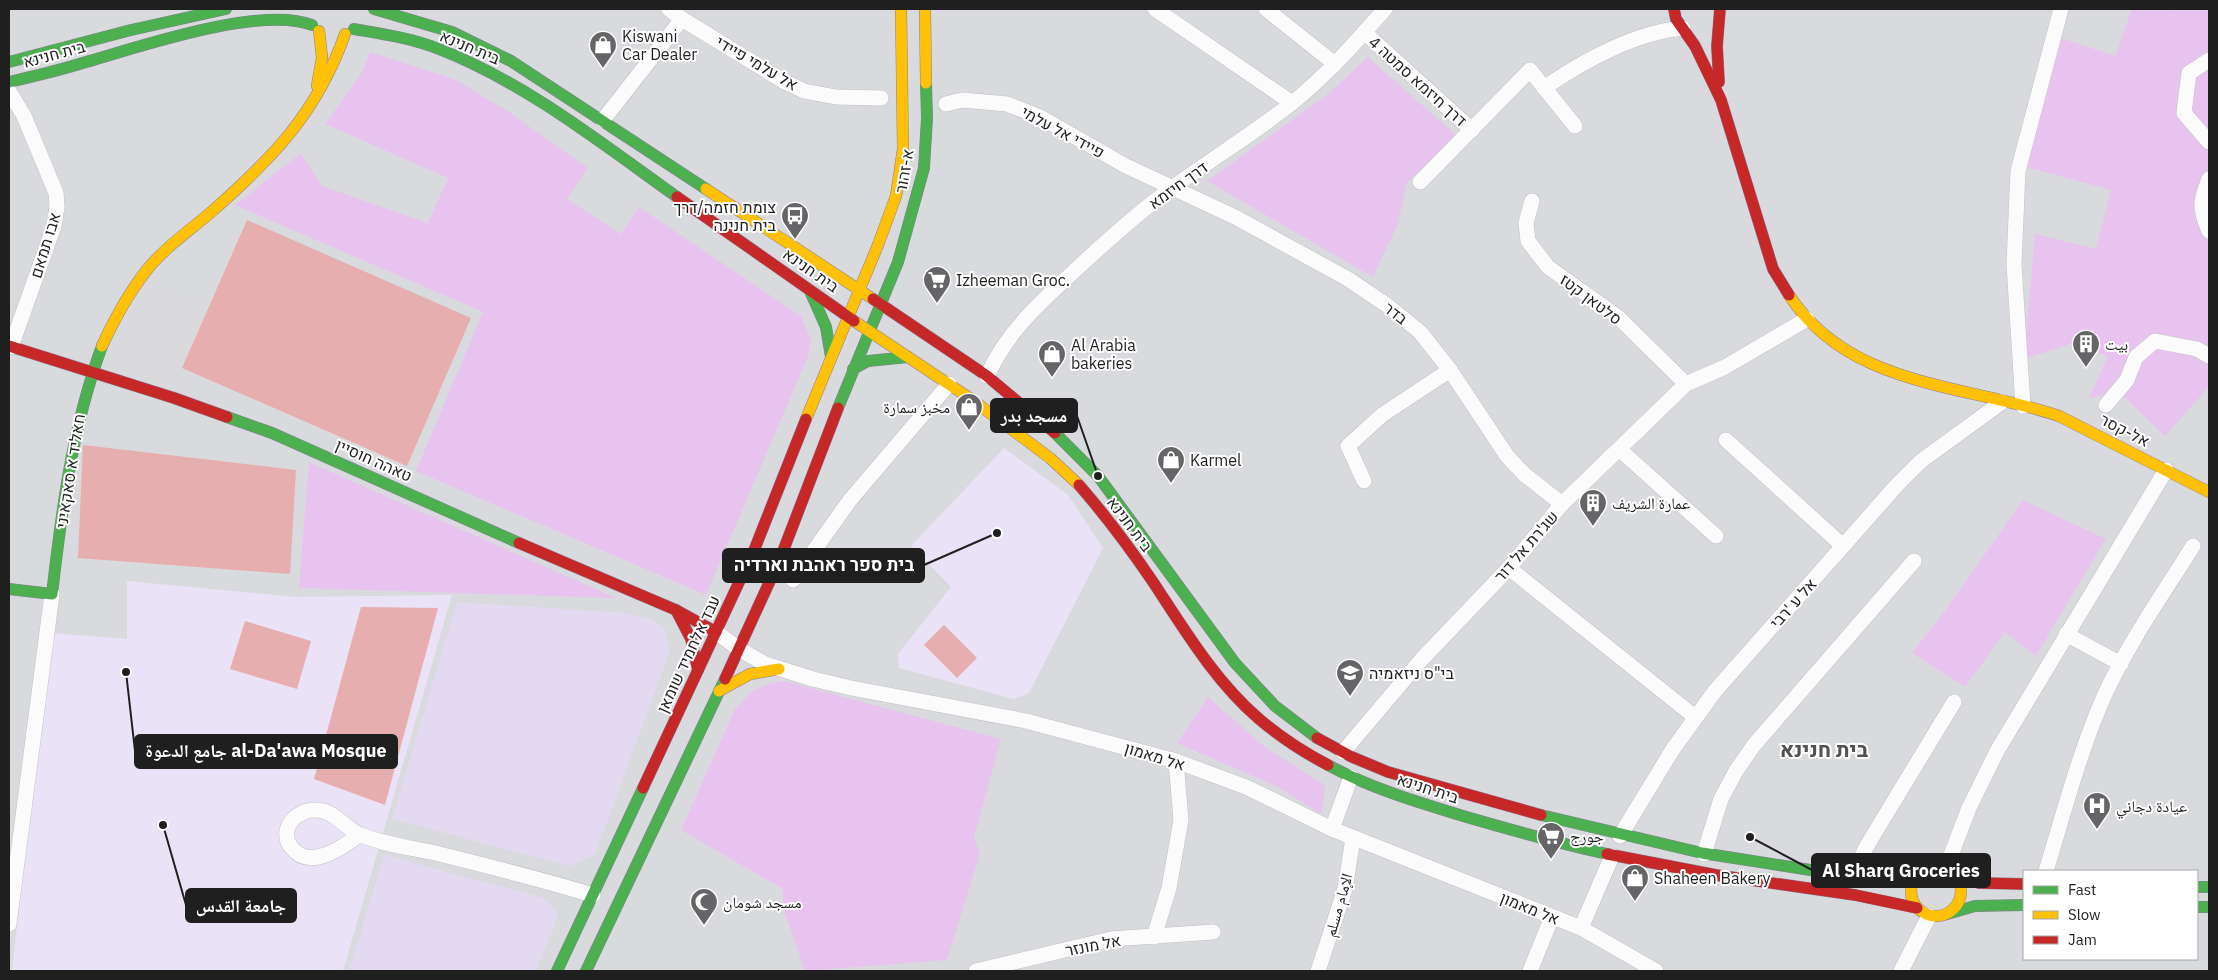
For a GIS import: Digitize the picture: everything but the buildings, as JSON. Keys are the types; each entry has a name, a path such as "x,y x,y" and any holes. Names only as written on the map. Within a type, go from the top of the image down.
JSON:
{"street":[{"name":"בית חנינא","path":"9,62 148,26 226,9"},
{"name":"חאליד א סאקאיני","path":"307,9 316,28 322,57 313,101"},
{"name":"בית חנינא","path":"374,9 429,24 476,43 511,61 860,290 987,376 1054,432 1098,476 1234,663 1270,701 1310,734 1343,752 1388,772 1620,836 1704,854 1776,866 1903,880 1915,877"},
{"name":"אל עלמי פיידי","path":"669,9 682,19 785,82 804,91 836,97 881,98"},
{"name":"א-זהור","path":"860,290 896,196 902,165 901,9"},
{"name":"א-זהור","path":"870,332 898,262 924,168 927,118 925,9"},
{"path":"1155,9 1292,103"},
{"path":"1266,9 1334,64"},
{"name":"דרך חיזמא","path":"987,376 997,354 1008,337 1054,289 1122,227 1292,103 1334,64 1385,9"},
{"path":"1638,38 1674,9 1676,19 1706,65 1721,100"},
{"path":"2023,406 2014,264 2018,171 2061,9"},
{"name":"חאליד א סאקאיני","path":"9,924 52,594 76,429 92,372 118,314 147,270 257,172 297,128 332,70 362,11"},
{"path":"1544,88 1581,65 1638,38 1658,32 1684,29 1704,32 1721,12"},
{"path":"1721,12 1717,46 1721,100"},
{"name":"בית חנינא","path":"9,82 193,32 230,24 291,19 302,20 327,36 336,36 350,32 376,31 444,51 477,65 544,104 807,285 870,332 949,384 1052,459 1075,480 1110,523 1229,690 1260,721 1294,746 1352,777 1395,795 1542,840 1612,856 1726,878 1888,900 1923,912"},
{"path":"603,120 682,19"},
{"name":"דרך חיזמא סמטה 4","path":"1364,32 1472,130"},
{"path":"2209,60 2190,72 2184,113 2209,142"},
{"name":"דרך חיזמא סמטה 4","path":"1420,182 1530,70 1575,126"},
{"name":"אבו תמאם","path":"9,91 24,116 56,193 57,207 54,226 10,346"},
{"name":"פיידי אל עלמי","path":"946,104 962,100 1007,104 1040,117 1126,166 1174,188"},
{"name":"אל-קסר","path":"1721,100 1773,269 1787,293 1807,319 1837,345 1870,364 1918,380 2052,414 2096,433 2209,492"},
{"path":"2209,179 2201,199 2202,216 2209,230"},
{"name":"בדר","path":"1174,188 1261,231 1348,279 1388,306 1420,332 1450,370 1507,456 1525,475 1562,504"},
{"name":"סלטאן קטז","path":"1532,201 1526,222 1528,241 1548,267 1618,317 1686,384"},
{"path":"860,260 878,245"},
{"path":"898,262 900,284"},
{"path":"820,264 843,265"},
{"path":"807,285 823,316 831,357"},
{"name":"עבד אלחמיד שומאן","path":"557,971 756,548 831,357 860,290"},
{"path":"906,306 916,328"},
{"name":"שג'רת אל דור","path":"1343,752 1422,660 1509,568 1562,504 1686,384 1725,367 1807,319"},
{"path":"586,971 780,559 853,368 870,332"},
{"path":"2106,405 2126,380 2136,357 2155,341 2197,349 2209,356"},
{"name":"טאהה חוסיין","path":"10,346 174,398 272,434 596,577 676,610 716,632"},
{"path":"853,368 868,361 908,357"},
{"path":"1364,481 1348,446 1382,415 1450,370"},
{"path":"793,580 850,500 949,384"},
{"name":"אל ע 'רבי","path":"1620,836 1695,716 1715,691 1896,486 1921,461 2002,402"},
{"path":"1726,440 1843,546"},
{"path":"1619,449 1716,536"},
{"path":"1951,872 1969,808 1997,751 2166,470"},
{"path":"2046,870 2093,722 2121,664 2194,546"},
{"path":"1704,854 1721,799 1749,752 1914,561"},
{"path":"1509,568 1695,716"},
{"path":"9,589 52,594"},
{"path":"676,610 691,639 698,670"},
{"name":"אל מאמון","path":"716,632 739,649 779,669 851,688 1026,721 1176,761 1246,787 1353,838 1580,928 1656,971"},
{"path":"2066,634 2121,664"},
{"path":"719,691 750,674 779,669"},
{"path":"1855,876 1870,840 1954,702"},
{"path":"1154,937 1169,888 1181,820 1176,761"},
{"path":"1332,829 1352,777"},
{"path":"360,835 540,879 593,895"},
{"name":"الإمام مسلم","path":"1318,971 1345,889 1353,838"},
{"path":"1580,928 1612,856"},
{"path":"2023,884 1979,883 1938,866 1929,866 1915,877 1910,892 1912,901 1923,912 1938,917 1962,907 1977,905 2023,906"},
{"path":"1947,914 1959,902 1961,893 1960,884 1951,872"},
{"path":"1901,971 1923,912"},
{"path":"1530,971 1552,917"},
{"name":"אל מונזר","path":"976,971 1111,938 1154,937 1213,932"}],"shaded area":[{"path":"9,9 2209,9 2209,971 9,971"},
{"path":"2132,9 2169,9 2175,11 2176,9 2209,9 2209,387 2165,436 2119,392 2089,398 2108,356 2071,344 2024,359 2035,234 2096,249 2111,190 2026,167 2058,37 2115,56"},
{"path":"370,52 454,79 509,112 588,168 567,199 621,234 639,207 801,316 811,340 807,359 706,595 416,471 483,312 235,205 301,153 322,186 428,223 448,178 325,124 361,74"},
{"path":"1368,57 1456,135 1407,183 1398,224 1373,277 1207,181 1328,94"},
{"path":"247,220 471,318 407,466 182,368"},
{"path":"159,287 207,304 173,377 190,385 185,396 122,375 116,356"},
{"path":"83,445 296,470 290,574 78,558"},
{"path":"1004,448 1068,495 1103,548 1029,693 1014,699 899,668 898,654 951,587 911,546"},
{"path":"309,462 616,598 299,588"},
{"path":"2023,500 2106,539 2036,656 2005,632 1965,687 1912,653 1945,611"},
{"path":"127,581 296,597 452,595 343,971 12,971 50,633 127,639"},
{"path":"457,602 625,613 651,619 665,630 670,651 595,855 569,866 392,819"},
{"path":"361,607 438,608 385,805 314,779"},
{"path":"245,621 311,641 297,689 230,669"},
{"path":"944,625 977,658 957,678 924,645"},
{"path":"784,681 1001,739 974,838 980,853 947,960 805,971 783,908 783,889 681,830 735,709 752,691 769,684"},
{"path":"1208,697 1266,748 1325,785 1322,814 1276,786 1177,743"},
{"path":"384,855 544,898 558,913 536,971 349,971"}],"traffic: fast":[{"path":"9,62 131,30 226,9"},
{"path":"374,9 452,32 511,61 706,189"},
{"path":"9,82 67,68 200,30 263,20 290,20 312,25"},
{"path":"354,29 428,45 471,63 502,79 591,135 677,197"},
{"path":"838,408 898,262 924,168 927,118 926,83"},
{"path":"810,291 826,327 831,357"},
{"path":"9,589 52,594 64,499 76,438 83,407 102,346"},
{"path":"853,369 868,361 908,357"},
{"path":"227,417 272,433 519,543"},
{"path":"1055,433 1098,476 1235,663 1275,706 1317,738"},
{"path":"586,971 725,679"},
{"path":"1328,765 1377,788 1428,805 1517,831 1607,854"},
{"path":"557,971 643,788"},
{"path":"1541,815 1702,853 1842,875"},
{"path":"2198,887 2209,887"},
{"path":"1947,914 1975,906 2023,905"},
{"path":"2198,907 2209,907"}],"traffic: slow":[{"path":"806,419 878,245 896,196 903,149 901,9"},
{"path":"925,9 926,83"},
{"path":"317,86 322,57 319,31"},
{"path":"102,346 127,298 153,263 232,193 273,153 290,133 321,88 345,34"},
{"path":"706,189 873,299"},
{"path":"1789,295 1814,326 1843,349 1876,366 1912,378 2023,405 2059,416 2209,492"},
{"path":"854,321 971,399 1050,458 1079,485"},
{"path":"719,691 750,674 779,669"},
{"path":"1931,866 1941,866 1954,873 1961,886 1961,891 1961,896 1954,909 1941,916 1931,916 1922,912 1915,905 1911,896 1911,886 1915,877 1922,870 1931,866"},
{"path":"1842,875 1892,879 1915,877"}],"traffic: jam":[{"path":"1674,9 1676,19 1695,46 1721,100 1773,269 1789,295"},
{"path":"1719,82 1717,46 1720,9"},
{"path":"677,197 854,321"},
{"path":"873,299 987,376 1055,433"},
{"path":"9,346 174,398 227,417"},
{"path":"725,679 780,559 838,408"},
{"path":"643,788 755,548 806,419"},
{"path":"1079,485 1127,545 1201,654 1228,688 1275,732 1328,765"},
{"path":"519,543 676,610 716,632"},
{"path":"676,610 691,639 698,670"},
{"path":"1317,738 1352,757 1388,772 1541,815"},
{"path":"1607,854 1716,875 1855,895 1917,908"},
{"path":"1957,876 1979,883 2023,884"}],"place":[{"name":"Kiswani Car Dealer","path":"603,69"},
{"name":"צומת חזמה/דרך בית חנינה","path":"795,240"},
{"name":"Izheeman Groc.","path":"937,304"},
{"name":"بيت","path":"2086,368"},
{"name":"Al Arabia bakeries","path":"1052,378"},
{"name":"مخبز سمارة","path":"969,431"},
{"name":"مسجد بدر","path":"1098,476"},
{"name":"Karmel","path":"1171,484"},
{"name":"عمارة الشريف","path":"1593,527"},
{"name":"בית ספר ראהבת וארדיה","path":"997,533"},
{"name":"جامع الدعوة al-Da'awa Mosque","path":"126,672"},
{"name":"בי\"ס ניזאמיה","path":"1350,697"},
{"name":"جامعة القدس","path":"163,825"},
{"name":"عيادة دجاني","path":"2097,830"},
{"name":"Al Sharq Groceries","path":"1750,837"},
{"name":"جورج","path":"1551,860"},
{"name":"Shaheen Bakery","path":"1635,902"},
{"name":"مسجد شومان","path":"704,926"}],"district":[{"name":"בית חנינא","path":"1824,750"}]}
